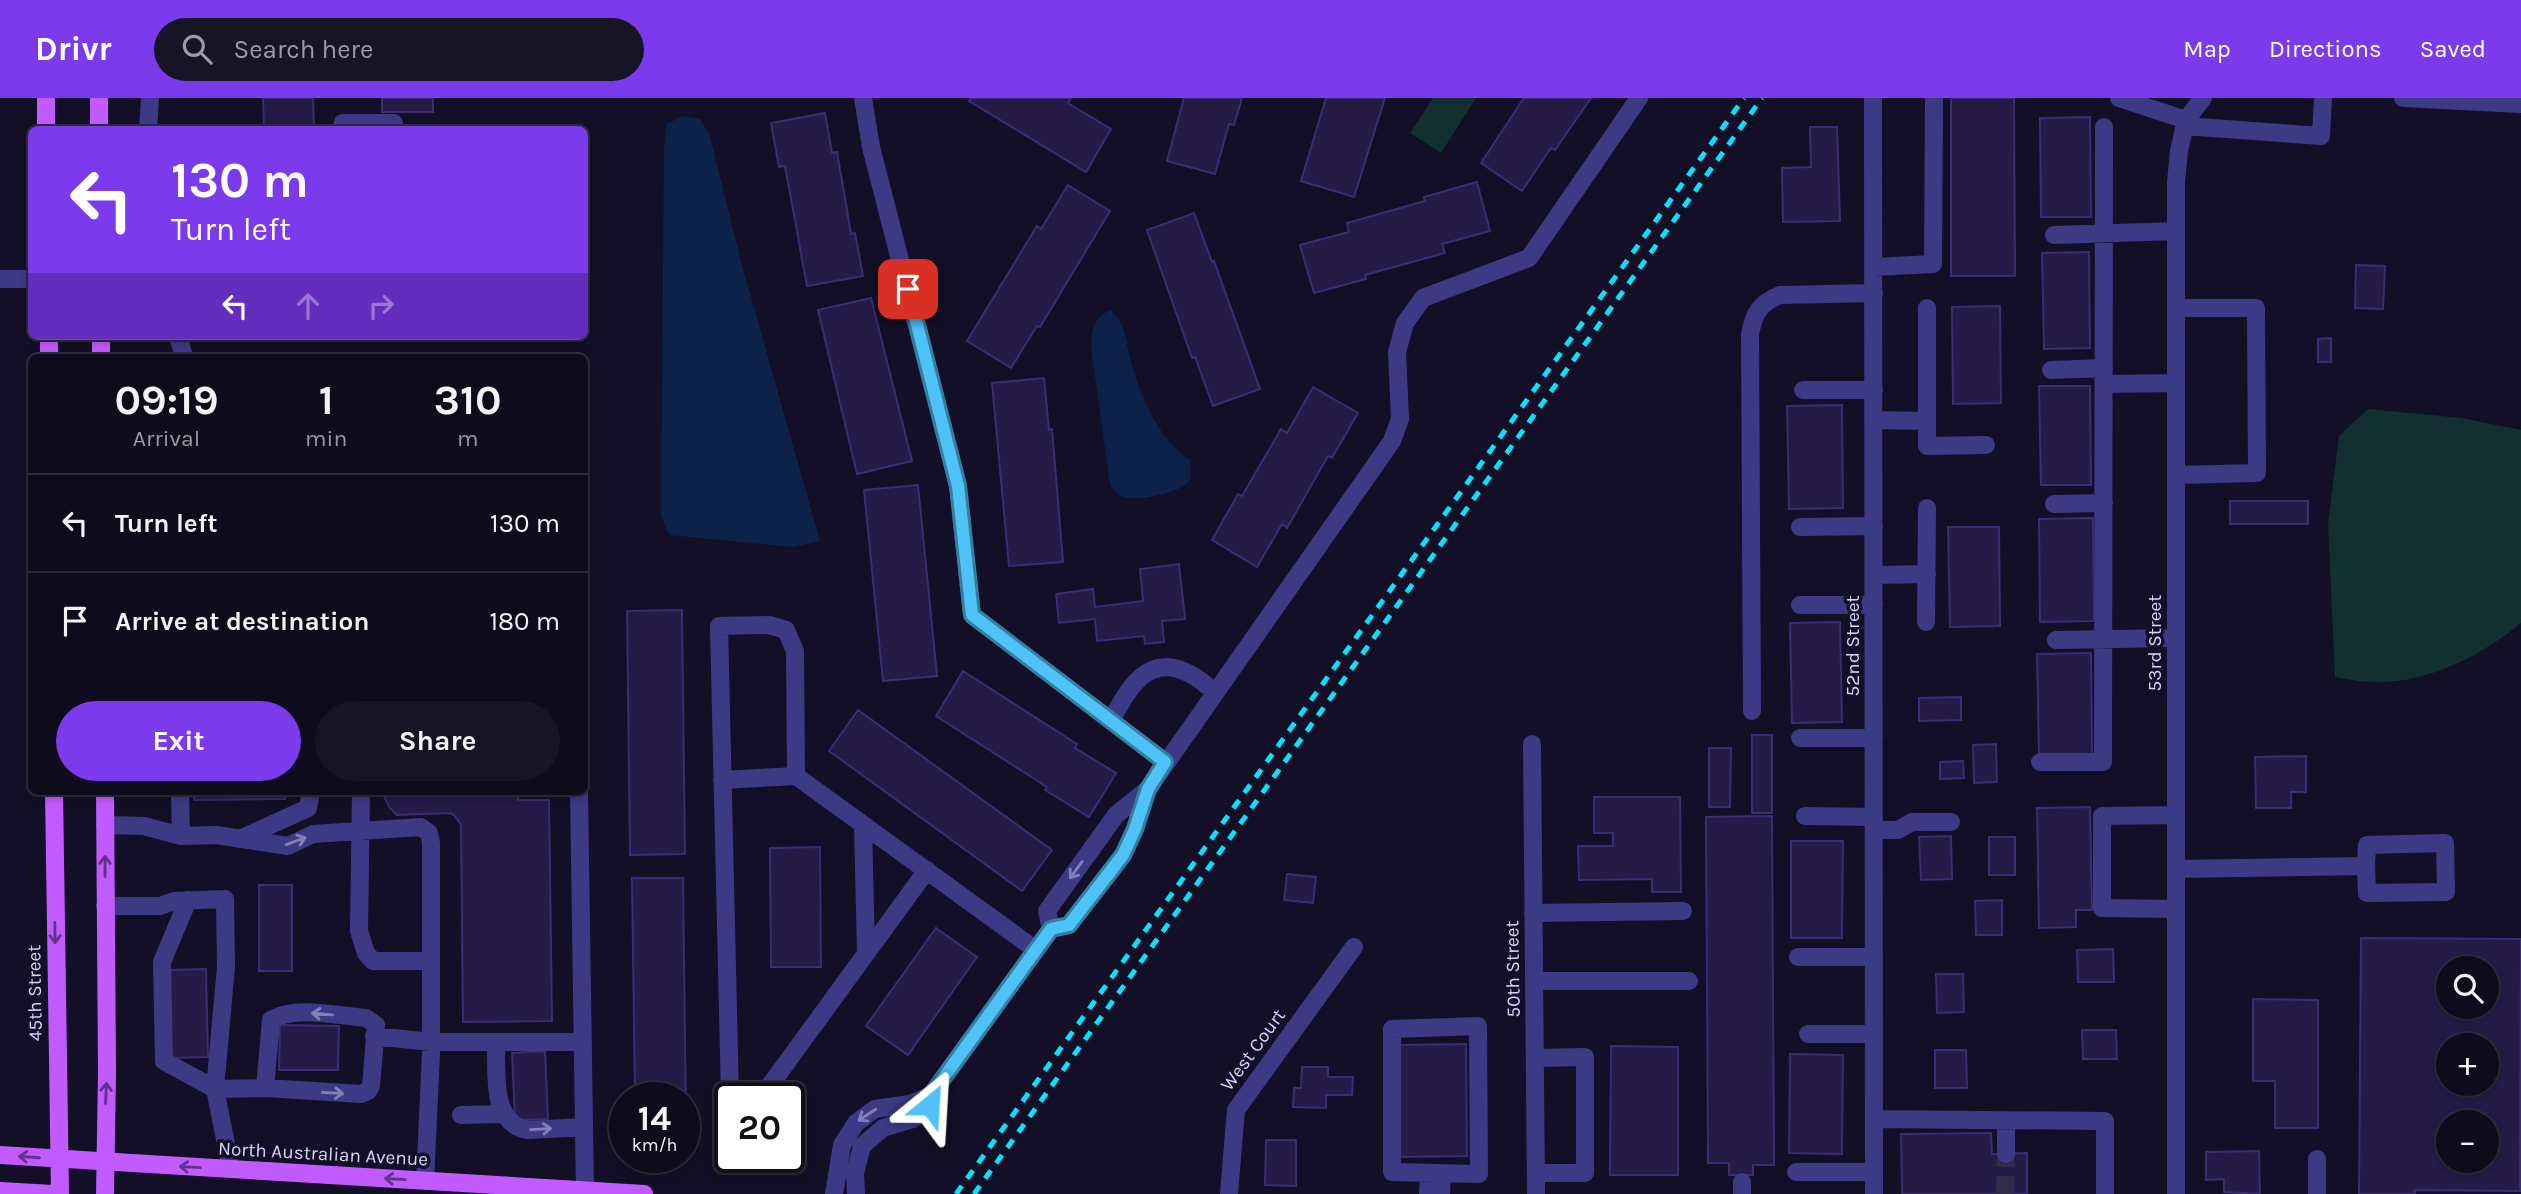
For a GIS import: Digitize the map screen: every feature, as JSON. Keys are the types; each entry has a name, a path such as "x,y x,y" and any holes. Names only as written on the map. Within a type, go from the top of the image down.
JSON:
{"main road":[{"path":"46,98 46,126"},
{"path":"99,98 99,126"},
{"name":"45th Street","path":"54,795 60,1194"},
{"path":"104,795 107,1073 105,1194"},
{"name":"North Australian Avenue","path":"0,1155 644,1194"},
{"path":"0,1191 53,1194"}],"street":[{"path":"148,126 150,98"},
{"path":"863,98 871,147 958,486 972,615 1165,762"},
{"path":"856,1194 855,1173 862,1146 883,1128 913,1119 930,1105 931,1095 1051,929 1069,925 1123,855 1148,789 1165,762 1392,441 1400,419 1397,352 1405,323 1423,298 1529,258 1639,98"},
{"name":"52nd Street","path":"1873,98 1874,1194"},
{"path":"1873,267 1933,264 1934,98"},
{"path":"2119,98 2186,123 2321,136 2323,98"},
{"name":"53rd Street","path":"2176,1194 2176,182 2186,123 2203,98"},
{"path":"2403,98 2521,104"},
{"path":"342,126 343,123 394,123"},
{"path":"2040,762 2103,762 2104,127"},
{"path":"2054,235 2176,231"},
{"path":"0,279 28,279"},
{"path":"1752,711 1749,334 1754,314 1766,300 1780,295 1874,293"},
{"path":"1927,308 1927,446 1986,445"},
{"path":"2176,308 2256,308 2257,460 2257,473 2176,475"},
{"path":"2051,370 2176,383"},
{"path":"1803,390 1874,390"},
{"path":"1874,420 1927,421"},
{"path":"2054,504 2104,503"},
{"path":"1926,622 1927,508"},
{"path":"1800,527 1874,526"},
{"path":"1874,575 1927,574"},
{"path":"1800,605 1874,606"},
{"path":"730,1082 719,626 769,625 786,630 796,651 796,776"},
{"path":"2056,639 2176,638"},
{"path":"1111,721 1127,692 1142,674 1164,667 1187,672 1215,692"},
{"path":"1800,738 1874,738"},
{"name":"50th Street","path":"1532,744 1536,1194"},
{"path":"722,780 796,776 1036,950"},
{"path":"1051,929 1047,911 1116,815 1148,789"},
{"path":"180,795 181,836"},
{"path":"240,839 308,808 310,795"},
{"path":"361,795 359,931 366,953 373,961 432,961"},
{"path":"579,795 585,1192"},
{"path":"2176,815 2102,816 2102,908 2176,909"},
{"path":"1805,816 1874,824 1898,830 1912,822 1951,822"},
{"path":"863,824 866,953"},
{"path":"105,825 144,826 181,836 216,835 288,846 313,834 361,829 422,827 429,833 432,961 425,1181"},
{"path":"1100,838 1123,855"},
{"path":"2445,843 2446,892 2367,893 2366,866 2367,845 2445,843"},
{"path":"2176,869 2366,866"},
{"path":"772,1082 927,870"},
{"path":"106,906 160,906 174,901 225,899 226,967 215,1089 231,1169"},
{"path":"188,900 162,962 164,1061 215,1089 265,1088 361,1094 371,1086 376,1025 366,1018 293,1012 280,1014 271,1020 265,1088"},
{"path":"1534,913 1683,911"},
{"name":"West Court","path":"1229,1194 1236,1111 1354,947"},
{"path":"1798,957 1874,957"},
{"path":"1534,981 1689,981"},
{"path":"1478,1026 1479,1174 1436,1174 1392,1172 1392,1029 1478,1026"},
{"path":"1808,1034 1874,1034"},
{"path":"374,1036 431,1042 583,1042"},
{"path":"496,1042 499,1102 509,1121 521,1129 584,1127"},
{"path":"1535,1058 1585,1057 1585,1173 1536,1173"},
{"path":"834,1194 842,1145 856,1123 875,1109 909,1104 931,1095"},
{"path":"461,1115 503,1114"},
{"path":"1874,1119 2105,1121 2105,1194"},
{"path":"2006,1120 2006,1153"},
{"path":"2317,1158 2317,1194"},
{"path":"1797,1172 1874,1172"},
{"path":"1428,1194 1436,1174"},
{"path":"1436,1174 1441,1194"}],"green space":[{"path":"1433,98 1476,98 1441,153 1410,133"},
{"path":"2368,409 2462,418 2521,430 2521,623 2489,646 2452,666 2433,673 2393,681 2368,682 2335,677 2328,523 2339,436"}],"water":[{"path":"683,116 700,119 710,136 742,265 820,541 793,547 669,535 661,516 664,146 667,124"},
{"path":"1110,310 1122,326 1134,372 1151,415 1168,440 1190,460 1188,482 1150,497 1128,498 1110,485 1091,348 1094,325"}],"building":[{"path":"263,98 313,98 314,126 264,126"},
{"path":"382,98 433,98 433,112 382,112"},
{"path":"971,98 1071,98 1068,103 1111,129 1086,172 969,101"},
{"path":"1184,98 1242,98 1234,125 1229,124 1215,174 1167,161"},
{"path":"1326,98 1385,98 1354,197 1301,181"},
{"path":"1524,98 1591,98 1555,150 1551,148 1522,191 1481,163"},
{"path":"1951,98 2014,98 2015,276 1951,276"},
{"path":"825,113 832,153 837,152 851,234 855,233 863,276 807,286 785,166 779,167 771,123"},
{"path":"2090,117 2091,217 2041,217 2040,118"},
{"path":"1810,127 1837,127 1840,221 1783,222 1782,168 1811,167"},
{"path":"1477,182 1490,231 1442,244 1445,253 1365,275 1366,279 1314,293 1300,245 1349,232 1347,223 1425,201 1424,197"},
{"path":"1068,185 1110,211 1040,327 1037,326 1011,368 967,341 1037,226 1041,229"},
{"path":"1194,213 1260,389 1213,406 1195,357 1192,358 1147,230"},
{"path":"2089,252 2090,348 2044,349 2042,253"},
{"path":"2356,265 2385,266 2383,309 2355,308"},
{"path":"871,298 912,461 857,474 818,310"},
{"path":"2000,306 2001,403 1953,404 1952,307"},
{"path":"2331,338 2331,362 2318,362 2318,339"},
{"path":"1044,378 1049,430 1052,429 1063,562 1009,566 992,383"},
{"path":"2039,386 2090,386 2091,485 2041,485"},
{"path":"1313,387 1358,413 1332,458 1328,456 1287,528 1282,524 1257,567 1212,540 1238,494 1242,496 1281,429 1287,433"},
{"path":"1842,405 1843,508 1789,509 1787,406"},
{"path":"918,485 937,676 883,681 864,490"},
{"path":"2230,501 2308,501 2308,524 2230,524"},
{"path":"2093,518 2094,621 2040,622 2039,519"},
{"path":"1948,527 1999,527 2000,626 1950,627"},
{"path":"1179,564 1185,619 1162,621 1164,642 1145,644 1144,636 1097,641 1095,619 1059,623 1056,594 1093,589 1095,607 1143,601 1140,569"},
{"path":"682,610 685,854 630,855 627,611"},
{"path":"1840,622 1842,722 1792,723 1790,623"},
{"path":"2091,653 2092,755 2039,756 2037,654"},
{"path":"963,671 1077,744 1075,748 1116,773 1089,817 936,716"},
{"path":"1961,697 1961,720 1919,721 1919,698"},
{"path":"858,710 1052,850 1022,891 829,751"},
{"path":"1752,735 1772,735 1772,813 1752,813"},
{"path":"1996,744 1997,782 1974,783 1973,745"},
{"path":"1709,748 1731,748 1730,807 1709,807"},
{"path":"2306,756 2306,792 2291,792 2291,808 2256,808 2255,757"},
{"path":"1963,761 1964,778 1940,779 1940,762"},
{"path":"194,795 285,795 285,799 194,800"},
{"path":"384,795 518,795 518,800 549,800 552,1021 463,1022 461,825 450,813 397,815 389,807"},
{"path":"1594,797 1680,797 1681,892 1652,892 1652,879 1579,880 1578,846 1613,846 1613,833 1594,833"},
{"path":"2090,807 2092,910 2076,910 2076,927 2039,928 2037,808"},
{"path":"1772,816 1774,1165 1753,1165 1753,1175 1729,1175 1729,1163 1708,1163 1706,817"},
{"path":"1951,836 1952,879 1921,880 1919,837"},
{"path":"1989,837 2015,837 2015,875 1989,875"},
{"path":"1791,841 1843,841 1842,938 1791,938"},
{"path":"820,847 821,967 771,967 770,848"},
{"path":"1287,874 1316,877 1313,903 1284,900"},
{"path":"632,878 683,878 686,1082 635,1082"},
{"path":"259,885 292,885 292,971 259,971"},
{"path":"2002,900 2002,935 1976,935 1975,901"},
{"path":"936,928 977,957 908,1055 866,1026"},
{"path":"2361,938 2521,939 2520,1191 2415,1190 2415,1194 2359,1194"},
{"path":"2113,949 2114,982 2078,982 2077,950"},
{"path":"206,969 208,1057 171,1058 169,970"},
{"path":"1936,974 1963,974 1964,1012 1937,1013"},
{"path":"2253,999 2318,1000 2318,1128 2275,1128 2275,1081 2253,1081"},
{"path":"280,1025 339,1026 338,1070 279,1070"},
{"path":"2082,1030 2116,1030 2117,1059 2083,1059"},
{"path":"1466,1044 1467,1156 1397,1157 1397,1045"},
{"path":"1611,1046 1678,1047 1678,1175 1610,1175"},
{"path":"1935,1050 1966,1050 1967,1088 1935,1088"},
{"path":"545,1051 548,1119 515,1120 512,1053"},
{"path":"1790,1054 1843,1055 1842,1154 1789,1153"},
{"path":"1302,1067 1328,1067 1328,1077 1353,1077 1352,1095 1326,1095 1326,1108 1293,1107 1294,1088 1301,1088"},
{"path":"1991,1133 1992,1154 2027,1153 2027,1194 1902,1194 1901,1134"},
{"path":"1266,1140 1296,1140 1296,1186 1265,1185"},
{"path":"2259,1151 2260,1194 2224,1192 2224,1179 2206,1180 2206,1152"}],"tunnel":[{"path":"2005,1194 2006,1154"}],"railway":[{"path":"956,1194 1744,98"},
{"path":"974,1194 1762,98"}],"route":[{"path":"908,289 958,486 972,615 1165,762 1148,789 1123,855 1069,925 1051,929 931,1095 930,1105"}]}
